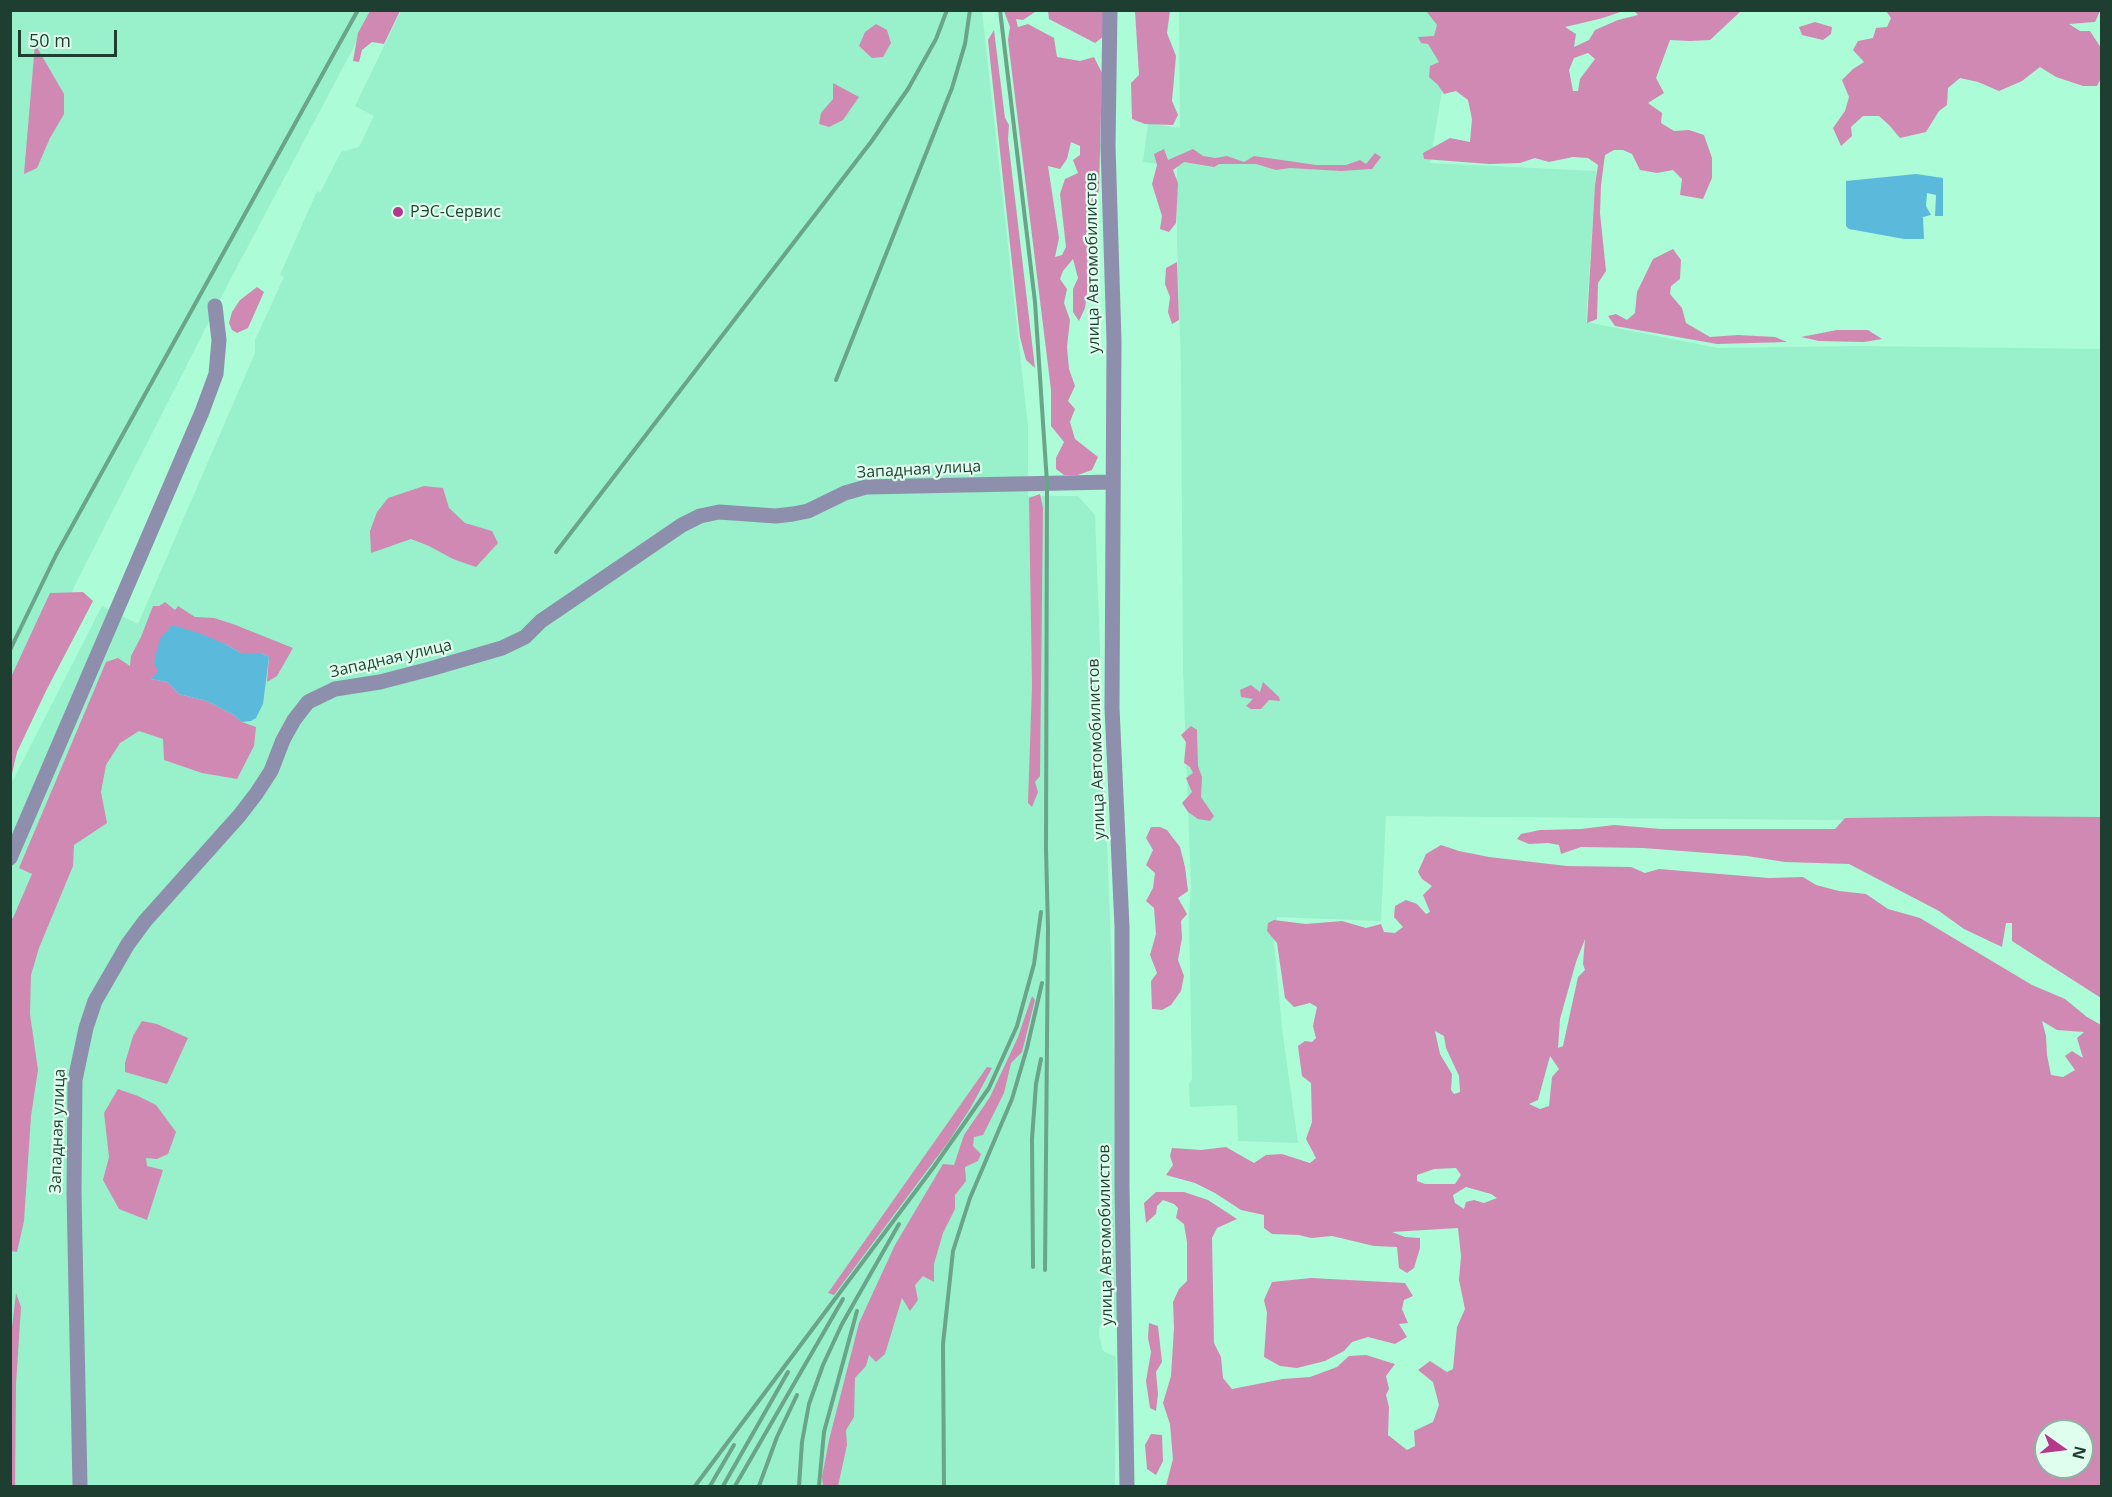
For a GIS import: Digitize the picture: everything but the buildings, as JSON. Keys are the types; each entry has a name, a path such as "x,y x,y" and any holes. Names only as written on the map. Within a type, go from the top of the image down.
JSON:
{"street":[{"name":"улица Автомобилистов","path":"1110,10 1108,146 1114,341 1112,708 1122,927 1122,1186 1127,1486"},
{"path":"10,858 216,374 219,340 215,306"},
{"name":"Западная улица","path":"80,1486 74,1193 75,1080 86,1028 95,1001 128,944 145,921 256,794 271,771 283,740 294,720 308,702 335,689 380,682 430,669 502,648 525,638 541,621 682,525 700,516 719,512 776,516 793,514 808,511 844,493 866,487 1113,482"}],"shaded area":[{"path":"11,11 373,11 229,282 74,587 11,743"},
{"path":"370,11 400,11 384,44 372,42 362,50 359,62 353,61 358,33"},
{"path":"401,11 982,11 1028,426 1028,496 1078,496 1095,515 1100,649 1099,787 1105,790 1113,1000 1117,1320 1099,1326 1099,1335 1103,1351 1116,1357 1115,1486 11,1486 10,786 102,606 138,624 255,353 255,340 284,277 280,275 317,191 320,193 341,152 359,147 374,116 355,106"},
{"path":"1004,11 1035,11 1023,20 1016,19 1018,27 1028,24 1054,38 1057,57 1080,61 1094,57 1102,73 1099,188 1087,249 1088,286 1085,308 1079,321 1073,312 1073,289 1078,278 1073,259 1063,271 1060,279 1067,289 1064,303 1070,320 1067,347 1069,369 1075,386 1068,401 1075,409 1070,422 1075,439 1098,457 1092,470 1078,475 1064,475 1056,469 1056,458 1064,442 1051,426 1051,390 1008,40 1010,27","holes":["1071,142 1080,146 1080,155 1073,160 1078,173 1065,179 1060,194 1066,247 1062,255 1055,257 1059,238 1048,166 1060,169 1067,159"]},
{"path":"1048,11 1103,11 1104,36 1095,43 1049,19"},
{"path":"1135,11 1170,11 1167,33 1176,56 1172,101 1178,115 1173,125 1145,124 1132,119 1131,83 1139,75"},
{"path":"1179,11 1455,11 1430,163 1596,171 1586,322 1718,348 1860,346 2101,349 2101,817 1831,820 1386,816 1381,921 1277,917 1274,942 1282,1028 1298,1143 1238,1141 1237,1105 1190,1107 1189,1084 1192,1079 1189,914 1191,886 1183,669 1177,166 1143,162 1148,123 1180,128"},
{"path":"1623,11 1565,27 1576,34 1574,47 1589,40 1595,30 1618,20 1638,15 1634,11 1741,11 1710,40 1670,40 1656,78 1664,93 1648,103 1662,113 1661,123 1674,131 1689,130 1704,135 1712,158 1712,178 1703,199 1680,195 1682,179 1673,170 1657,173 1640,170 1632,154 1623,150 1614,150 1605,155 1600,213 1606,271 1598,283 1597,319 1587,323 1598,165 1588,158 1573,157 1549,162 1535,158 1520,163 1489,164 1424,159 1423,153 1450,138 1470,142 1472,119 1468,100 1456,91 1444,94 1429,77 1430,66 1439,62 1428,44 1421,43 1418,37 1434,36 1437,25 1427,12","holes":["1588,53 1595,59 1580,79 1578,91 1573,91 1569,70 1574,58"]},
{"path":"1886,11 2100,11 2095,22 2069,24 2080,31 2090,31 2101,48 2101,78 2097,86 2083,86 2056,77 2040,67 2022,81 1999,91 1978,82 1960,78 1948,88 1947,105 1939,111 1926,132 1900,138 1879,116 1863,116 1851,127 1852,136 1841,146 1833,128 1845,111 1849,97 1842,80 1864,62 1853,50 1858,41 1873,38 1876,28 1887,27 1891,18"},
{"path":"1815,22 1832,27 1831,34 1823,40 1802,35 1799,27"},
{"path":"876,24 887,30 891,43 883,57 872,58 859,46 865,32"},
{"path":"994,30 1005,118 1009,125 1008,139 1035,368 1026,360 1020,337 988,40"},
{"path":"35,44 64,94 64,114 37,168 24,174"},
{"path":"833,83 859,97 843,120 829,127 819,124 821,113 833,99"},
{"path":"1164,149 1168,160 1193,149 1203,156 1215,158 1227,156 1244,162 1254,156 1316,165 1346,165 1360,160 1366,164 1375,153 1381,157 1372,169 1341,171 1290,168 1276,170 1256,164 1219,164 1214,167 1184,162 1173,170 1178,183 1176,223 1169,232 1160,229 1162,216 1152,184 1157,165 1154,154"},
{"path":"1673,249 1681,260 1680,279 1671,286 1670,294 1682,308 1686,323 1710,337 1738,335 1775,337 1787,342 1717,344 1615,326 1608,316 1616,314 1627,320 1635,313 1637,292 1653,259"},
{"path":"1177,262 1179,320 1172,324 1168,312 1170,297 1165,284 1166,268"},
{"path":"257,287 264,292 248,328 237,333 232,330 229,323 232,312 240,300"},
{"path":"1837,330 1868,330 1882,339 1864,342 1819,341 1801,337"},
{"path":"424,486 443,488 449,508 465,523 492,531 498,543 476,567 411,539 371,553 370,531 377,512 388,498"},
{"path":"1040,494 1043,508 1040,776 1035,782 1038,792 1032,807 1028,803 1032,686 1029,498"},
{"path":"83,592 93,601 17,752 11,778 11,677 50,593"},
{"path":"165,602 175,610 178,606 195,617 214,618 233,624 293,648 277,676 267,682 269,657 261,653 241,653 225,644 159,671 151,679 167,682 179,694 207,701 234,715 242,722 256,727 254,746 237,779 202,773 164,760 163,739 139,731 120,743 106,765 101,792 107,823 74,845 73,866 39,948 31,975 30,1014 38,1070 31,1116 24,1221 17,1252 11,1251 11,919 32,874 19,868 106,662 118,658 130,666 131,656 153,606 159,606"},
{"path":"1263,682 1279,697 1280,701 1269,700 1261,709 1251,709 1246,706 1253,699 1241,697 1240,690 1251,685 1260,692"},
{"path":"1191,726 1197,730 1198,766 1202,777 1201,797 1214,816 1210,821 1198,819 1188,812 1182,803 1192,792 1186,778 1193,773 1184,763 1186,742 1181,735"},
{"path":"2101,817 2101,998 2012,941 2012,923 2006,923 2002,947 1964,929 1939,911 1849,864 1785,862 1747,856 1643,848 1581,847 1561,854 1559,845 1529,844 1517,839 1521,834 1540,830 1614,825 1661,829 1835,829 1845,818"},
{"path":"1151,827 1167,830 1180,847 1188,891 1178,898 1187,914 1181,921 1182,938 1178,960 1184,976 1181,991 1171,1005 1162,1010 1152,1009 1151,981 1157,973 1150,955 1156,934 1154,908 1146,901 1153,888 1155,873 1146,865 1153,850 1146,838"},
{"path":"1441,845 1489,857 1567,866 1631,867 1645,873 1659,869 1769,878 1803,877 1816,885 1839,891 1866,894 1888,909 1920,918 2032,985 2065,999 2101,1025 2101,1486 1166,1486 1173,1459 1170,1424 1163,1403 1171,1376 1173,1302 1179,1289 1187,1281 1187,1242 1184,1224 1176,1218 1178,1208 1174,1204 1163,1200 1157,1206 1156,1214 1146,1223 1144,1203 1156,1192 1184,1192 1208,1200 1237,1219 1217,1228 1212,1238 1214,1343 1221,1357 1223,1378 1232,1389 1283,1379 1310,1377 1337,1367 1349,1356 1366,1355 1395,1364 1386,1376 1389,1389 1386,1395 1389,1407 1388,1435 1407,1450 1415,1446 1414,1431 1433,1422 1439,1405 1433,1382 1418,1370 1430,1361 1447,1372 1453,1369 1457,1327 1465,1309 1459,1280 1461,1256 1458,1228 1392,1232 1405,1237 1420,1238 1420,1248 1414,1268 1407,1273 1399,1268 1397,1247 1374,1246 1332,1236 1311,1238 1272,1234 1264,1228 1264,1215 1241,1210 1195,1183 1166,1175 1173,1165 1170,1156 1172,1148 1201,1150 1226,1147 1254,1163 1266,1155 1282,1154 1310,1163 1316,1158 1306,1139 1312,1122 1311,1083 1302,1076 1298,1046 1305,1041 1312,1042 1316,1038 1313,1026 1317,1007 1310,1003 1294,1007 1285,998 1277,943 1267,931 1268,923 1274,920 1306,924 1342,921 1366,928 1381,924 1384,932 1395,933 1403,927 1394,917 1395,906 1406,900 1417,904 1426,914 1430,912 1423,895 1432,886 1422,879 1418,872 1426,854","holes":["1585,939 1583,964 1585,970 1578,977 1563,1046 1558,1048 1560,1019","2042,1021 2057,1030 2084,1032 2077,1038 2083,1058 2072,1051 2065,1056 2075,1070 2063,1077 2051,1075","1435,1031 1444,1036 1446,1048 1459,1076 1460,1092 1454,1094 1451,1090 1452,1074 1440,1054","1550,1056 1559,1069 1552,1077 1549,1106 1540,1109 1529,1104 1538,1100","1456,1168 1461,1175 1455,1184 1425,1184 1417,1181 1417,1175 1434,1169","1466,1187 1497,1198 1484,1203 1474,1200 1466,1202 1464,1209 1455,1203 1453,1195"]},
{"path":"1032,996 1035,1000 1022,1052 1011,1063 1004,1093 983,1135 974,1137 973,1146 981,1154 978,1161 965,1167 966,1181 955,1195 955,1209 943,1233 934,1264 934,1282 923,1276 915,1285 918,1300 910,1311 902,1298 885,1354 876,1362 869,1355 866,1366 855,1378 854,1417 846,1430 847,1445 838,1486 823,1486 822,1477 829,1440 859,1323 895,1245 943,1164 954,1165 964,1135 990,1097 1018,1037"},
{"path":"142,1021 157,1024 188,1038 167,1084 125,1072 125,1063 133,1036"},
{"path":"987,1067 992,1068 949,1141 834,1295 828,1293"},
{"path":"118,1089 156,1105 176,1132 168,1154 157,1159 146,1158 147,1166 163,1170 147,1220 119,1209 103,1180 109,1157 104,1113"},
{"path":"1311,1278 1405,1283 1413,1296 1404,1300 1402,1309 1408,1323 1399,1324 1407,1337 1395,1344 1368,1337 1352,1342 1344,1351 1325,1361 1297,1368 1280,1366 1264,1357 1267,1313 1264,1300 1272,1282"},
{"path":"16,1293 21,1307 16,1384 15,1486 11,1486 10,1344"},
{"path":"1149,1323 1158,1326 1162,1362 1156,1372 1158,1394 1156,1411 1150,1408 1146,1381 1151,1352 1148,1338"},
{"path":"1151,1434 1162,1435 1163,1461 1156,1475 1147,1469 1145,1445"}],"water":[{"path":"1916,174 1943,178 1943,216 1935,216 1936,195 1927,193 1926,206 1931,215 1923,217 1924,239 1904,239 1849,229 1846,226 1846,181"},
{"path":"172,625 199,633 241,653 261,653 269,657 263,704 256,718 242,722 234,715 207,701 179,694 167,682 151,679 158,671 154,662 160,639"}],"railway":[{"path":"10,650 56,555 358,10"},
{"path":"556,552 871,142 908,89 936,39 947,10"},
{"path":"836,380 952,88 965,44 970,10"},
{"path":"1000,10 1035,302 1047,483 1046,849 1048,929 1045,1270"},
{"path":"695,1486 933,1168 989,1088 1017,1026 1034,964 1041,912"},
{"path":"944,1486 943,1344 953,1251 970,1198 1012,1099 1042,983"},
{"path":"1033,1267 1032,1139 1036,1084 1041,1059"},
{"path":"799,1486 802,1442 809,1404 823,1365 842,1324 899,1224"},
{"path":"735,1486 843,1299"},
{"path":"819,1486 824,1432 857,1311"},
{"path":"723,1486 788,1372"},
{"path":"759,1486 777,1437 797,1395"},
{"path":"710,1486 734,1445"}],"place":[{"name":"РЭС-Сервис","path":"398,212"}]}
